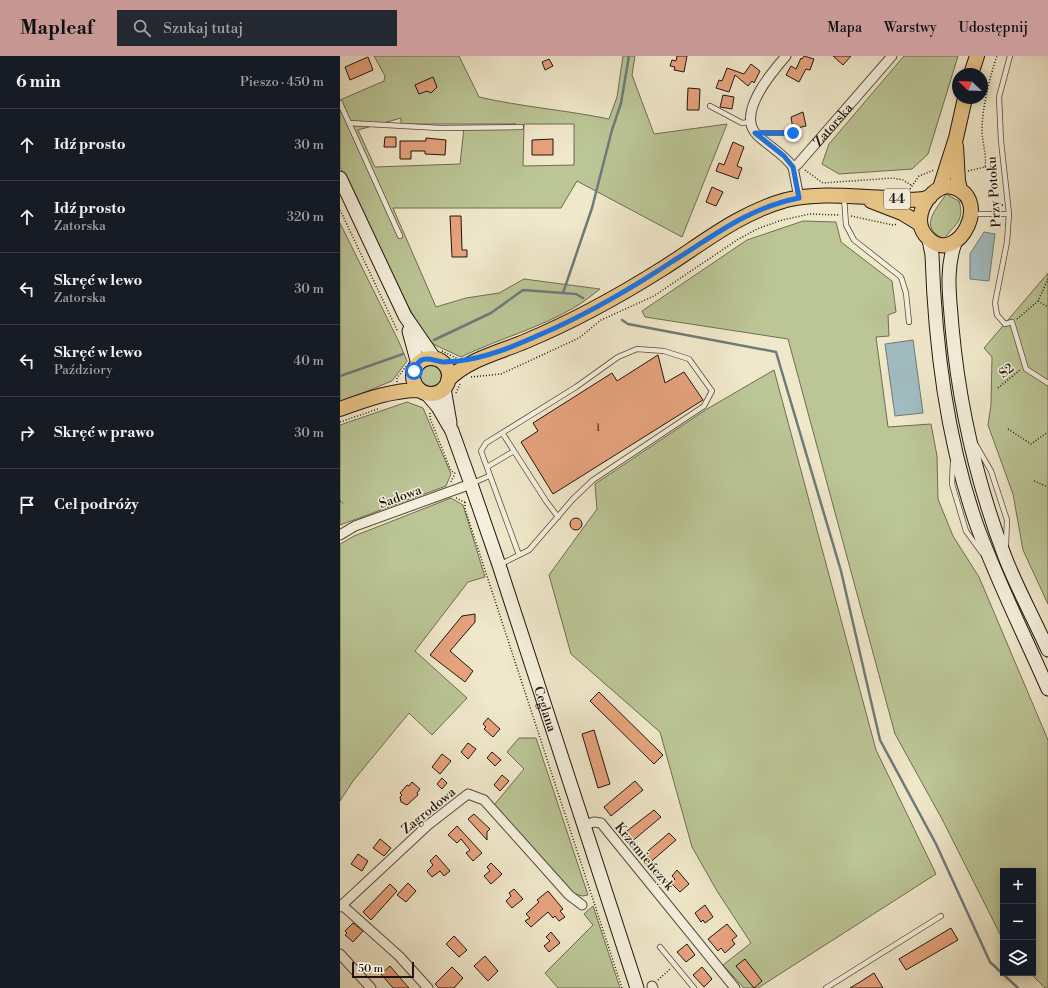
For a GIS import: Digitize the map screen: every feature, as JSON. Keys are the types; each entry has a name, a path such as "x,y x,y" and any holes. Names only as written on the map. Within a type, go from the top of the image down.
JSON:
{"main road":[{"path":"973,68 976,56"},
{"name":"44","path":"920,224 922,209 951,171 956,138 964,104"},
{"name":"44","path":"951,171 960,189 967,196 971,204 971,214"},
{"name":"44","path":"340,409 369,399 401,392 436,393 452,386 458,372 484,357 526,341 603,304 641,282 737,219 766,207 799,198 844,195 863,197 904,206 923,199 948,186 960,189"},
{"name":"44","path":"904,206 920,224 923,233 929,240"},
{"path":"929,240 937,244 947,245 954,243 965,232 971,214"},
{"name":"44","path":"369,399 398,384 413,366 422,360 484,357"},
{"path":"438,360 448,370 452,386"},
{"path":"413,366 414,381 423,392"}],"street":[{"path":"786,56 762,85 751,114 750,122 755,133 795,166 799,198"},
{"name":"Zatorska","path":"795,166 892,56"},
{"path":"340,178 405,316 438,360"},
{"name":"44","path":"929,240 932,255 939,360 954,442 976,521 994,568 1048,689"},
{"path":"954,243 950,263 949,295 955,357 969,433 985,498 1005,557 1048,650"},
{"path":"405,316 413,366"},
{"name":"Ceglana","path":"452,386 452,431"},
{"name":"Ceglana","path":"423,392 438,407 452,431 499,565 637,988"},
{"name":"Sadowa","path":"340,535 356,526 471,484"},
{"name":"Zagrodowa","path":"341,906 428,825 468,794 484,800 569,895 582,905"},
{"name":"Krzemieńczyk","path":"584,825 594,822 601,824 735,988"},
{"path":"341,906 399,956 428,988"},
{"path":"340,954 371,988"}],"lane":[{"name":"Przy Potoku","path":"1010,56 999,97 1004,180 1009,214 1007,242 995,303 997,315 1005,324 1012,322"},
{"path":"340,103 400,236"},
{"path":"710,106 742,123 750,122"},
{"path":"349,123 440,128 521,127"},
{"path":"755,133 793,133"},
{"path":"844,195 844,216 846,225 854,240 901,277 906,293 909,322"},
{"path":"971,214 1009,214"},
{"path":"1012,322 1021,346 1025,366 1048,382"},
{"path":"499,565 519,555 529,550 573,499 593,480 704,406 712,391 689,359 664,350 637,349 618,357 576,387 503,434 486,443 481,451 519,555"},
{"path":"503,434 558,517"},
{"path":"487,466 514,450"},
{"path":"471,484 489,476"},
{"path":"826,988 941,916"},
{"path":"660,947 694,988"}],"path":[{"path":"985,167 986,154 982,130 984,108 997,56"},
{"path":"795,166 823,183 893,178 903,180 911,185"},
{"path":"465,378 501,374 580,338 601,320 654,296 737,240 757,229 782,220 810,214 844,216 895,225 900,222 911,185 919,176 938,169 951,171 971,171 985,167 997,172 1004,180"},
{"path":"340,210 398,333"},
{"path":"1012,322 1038,301 1048,279"},
{"path":"1038,301 1048,307"},
{"path":"397,380 413,366"},
{"name":"S2","path":"998,388 1025,366"},
{"path":"340,422 382,407"},
{"path":"430,412 435,409"},
{"path":"1008,429 1031,444 1048,432"},
{"path":"449,485 455,473"},
{"path":"1034,481 1048,487"},
{"path":"452,496 465,502 465,509 622,988"},
{"path":"652,987 674,965"}],"green space":[{"path":"374,56 459,56 479,97 609,119 617,97 623,56 635,56 632,75 654,134 727,124 682,237 577,181 561,208 393,208 436,307 466,298 499,293 524,279 600,289 582,303 548,321 461,357 435,345 425,337 387,268 340,167 340,100 384,81 385,76","holes":["401,118 401,124 516,124 464,128 460,164 375,167 358,130","524,124 574,124 574,165 523,166"]},
{"path":"904,56 958,56 954,68 952,68 952,76 928,154 912,169 839,174 822,164 829,144"},
{"path":"946,194 959,201 961,213 958,222 944,239 936,234 930,223 934,212"},
{"path":"803,221 836,222 841,242 892,281 896,312 888,315 889,336 876,337 888,427 931,424 937,456 938,499 953,536 979,577 1048,740 1048,988 1045,988 1033,976 1036,976 1036,868 1000,868 1000,934 942,819 895,734 788,339 645,317 642,311 747,240"},
{"path":"340,223 407,361 392,381 340,402"},
{"path":"1048,273 1048,604 1023,550 1013,494 988,425 991,405 992,357 984,348"},
{"path":"430,364 439,367 442,376 439,385 430,388 421,385 418,376 421,367"},
{"path":"774,370 876,750 936,874 758,988 744,988 723,965 751,943 717,891 692,847 660,732 571,654 549,575 597,509 595,484 707,409"},
{"path":"407,402 423,408 451,474 446,486 340,525 340,425"},
{"path":"451,498 463,505 485,577 468,582 415,651 467,698 432,735 409,713 353,781 340,801 340,544 354,536"},
{"path":"519,738 536,738 588,895 582,896 573,893 494,805 524,769 507,752"},
{"path":"593,906 620,988 558,988 545,973 593,925 584,914"}],"water":[{"path":"984,232 995,234 989,281 970,279 970,254"},
{"path":"913,340 923,413 895,416 885,344"}],"building":[{"path":"677,56 687,56 684,72 674,70 675,67 670,66 672,60 676,61"},
{"path":"804,56 814,59 810,70 806,69 799,82 786,75 791,66 796,69 801,58 802,59"},
{"path":"833,56 851,56 843,65"},
{"path":"368,57 373,70 350,80 345,67"},
{"path":"549,59 553,66 545,70 542,62"},
{"path":"751,64 760,71 754,83 752,81 748,86 735,75 729,92 716,88 719,80 722,81 727,68 744,74"},
{"path":"433,77 437,87 431,93 427,91 419,94 415,85"},
{"path":"688,88 700,89 699,110 687,110"},
{"path":"723,95 734,97 732,109 720,107"},
{"path":"803,112 806,126 793,129 791,117"},
{"path":"385,137 396,137 396,147 384,147"},
{"path":"426,138 446,140 445,155 425,154 425,151 411,151 411,159 400,159 400,141 426,141"},
{"path":"553,139 553,155 532,155 532,140"},
{"path":"733,142 744,147 737,166 742,168 738,179 716,171 719,163 724,165"},
{"path":"712,187 723,192 716,206 706,202"},
{"path":"450,216 461,216 462,250 467,250 467,257 452,257"},
{"path":"658,355 665,383 684,372 703,400 553,494 521,442 538,431 533,423 612,373 617,381"},
{"path":"574,518 578,518 582,524 578,530 574,530 570,526 570,522"},
{"path":"475,614 475,622 450,651 473,671 465,682 430,655 462,616"},
{"path":"599,692 663,755 654,764 590,701"},
{"path":"488,718 500,729 493,737 484,729 486,727 483,724"},
{"path":"594,730 610,784 598,788 582,734"},
{"path":"468,743 476,749 468,759 461,752"},
{"path":"492,752 501,760 495,766 487,758"},
{"path":"442,754 451,761 440,774 432,767"},
{"path":"502,775 509,781 500,791 494,785"},
{"path":"442,778 447,783 442,789 437,784"},
{"path":"635,781 643,790 611,816 604,807"},
{"path":"412,782 420,789 417,793 418,795 407,805 401,802 400,797 402,795 400,793"},
{"path":"654,810 661,817 630,843 623,834"},
{"path":"474,814 490,829 487,832 487,840 468,819"},
{"path":"457,826 482,853 473,861 466,853 470,850 461,839 457,843 448,835"},
{"path":"669,833 676,840 647,865 641,857"},
{"path":"380,839 391,848 384,856 373,848"},
{"path":"358,854 368,861 362,871 351,864"},
{"path":"436,855 450,871 444,876 440,871 432,877 427,871 433,865 430,861"},
{"path":"491,863 502,874 491,884 484,876 490,871 487,867"},
{"path":"677,870 689,884 680,892 671,883 675,879 672,876"},
{"path":"408,883 416,891 406,902 397,895"},
{"path":"390,884 397,891 371,920 363,912"},
{"path":"514,889 523,899 512,908 506,901 511,896 509,893"},
{"path":"548,891 563,909 560,911 565,917 559,921 555,916 553,918 548,912 531,927 525,921 530,918 526,914 539,902 537,900"},
{"path":"705,905 713,917 705,923 703,920 701,922 695,913"},
{"path":"353,923 363,931 353,942 345,935 347,933 345,931"},
{"path":"727,924 737,936 732,940 735,944 725,953 721,948 718,951 708,939"},
{"path":"951,928 958,940 906,970 899,959"},
{"path":"551,932 560,943 549,952 544,946 550,941 546,937"},
{"path":"454,936 467,950 459,957 446,944"},
{"path":"687,944 695,955 686,962 677,952"},
{"path":"485,956 498,971 488,981 474,966"},
{"path":"745,959 762,981 754,988 736,966"},
{"path":"390,966 409,988 393,988 381,974"},
{"path":"452,967 463,978 454,988 439,988 435,984"},
{"path":"702,967 712,979 704,987 693,975"},
{"path":"874,973 883,988 850,988 860,982"}],"waterway":[{"path":"563,293 592,208 612,130 621,103 629,56"},
{"path":"434,340 491,313 523,290 576,294 583,298"},
{"path":"622,320 628,324 776,352 841,571 880,740 936,844 990,962 1018,988"},
{"path":"340,376 403,354"}],"route":[{"path":"414,371 415,367 422,360 428,358 434,358 441,362 448,362 484,357 526,341 564,324 641,282 737,219 766,207 787,200 799,198 795,174 789,160 755,133 793,133"}]}
